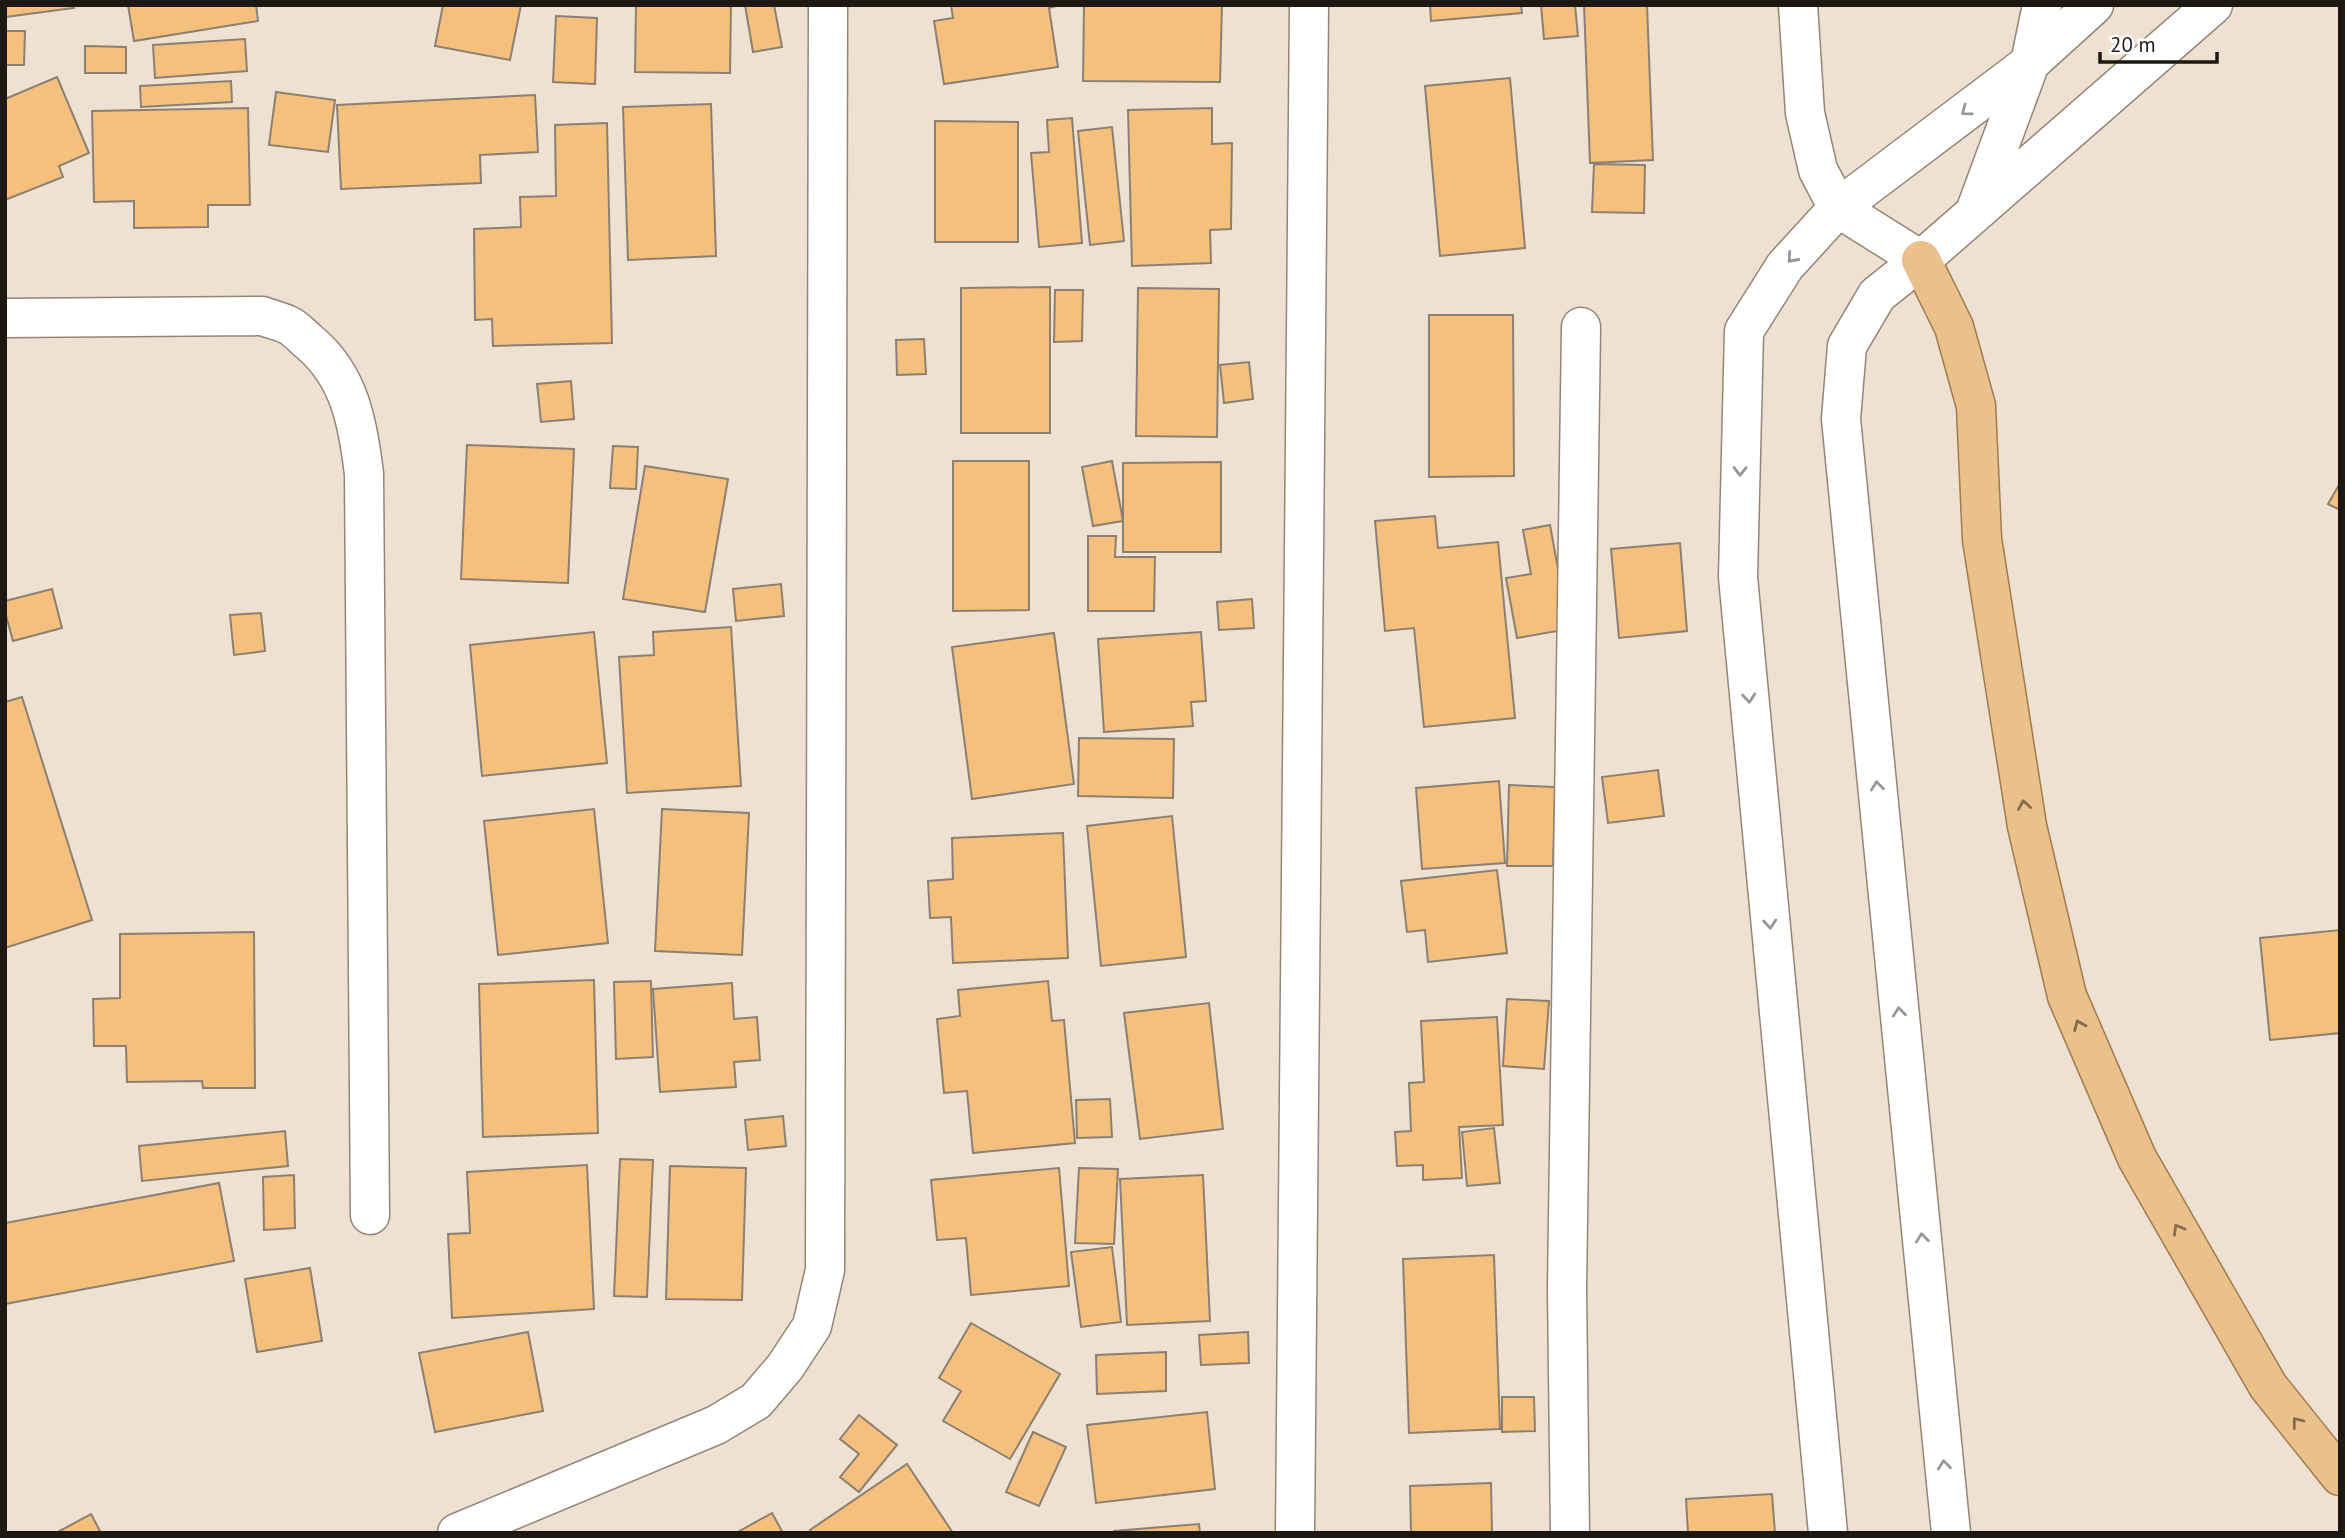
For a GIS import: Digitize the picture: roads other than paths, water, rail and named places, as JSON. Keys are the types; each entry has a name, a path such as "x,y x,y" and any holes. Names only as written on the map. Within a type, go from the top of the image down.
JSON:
{"highway":[{"path":"1921,260 1954,327 1976,406 1982,539 2027,826 2067,996 2137,1158 2268,1386 2340,1476"}],"street":[{"path":"457,1533 716,1425 756,1401 785,1367 812,1326 825,1270 828,5"},
{"path":"1295,1533 1310,5"},
{"path":"1798,5 1805,113 1818,170 1838,208 1921,260"},
{"path":"1975,213 2030,62 2042,5"},
{"path":"1828,1533 1738,577 1744,331 1785,266 1838,208 2030,62 2094,5"},
{"path":"1951,1533 1841,419 1847,345 1877,295 1921,260 2213,5"},
{"path":"5,318 262,316 289,325 316,348 337,374 351,400 359,431 364,474 370,1215"},
{"path":"1570,1533 1567,1289 1581,327"}]}
